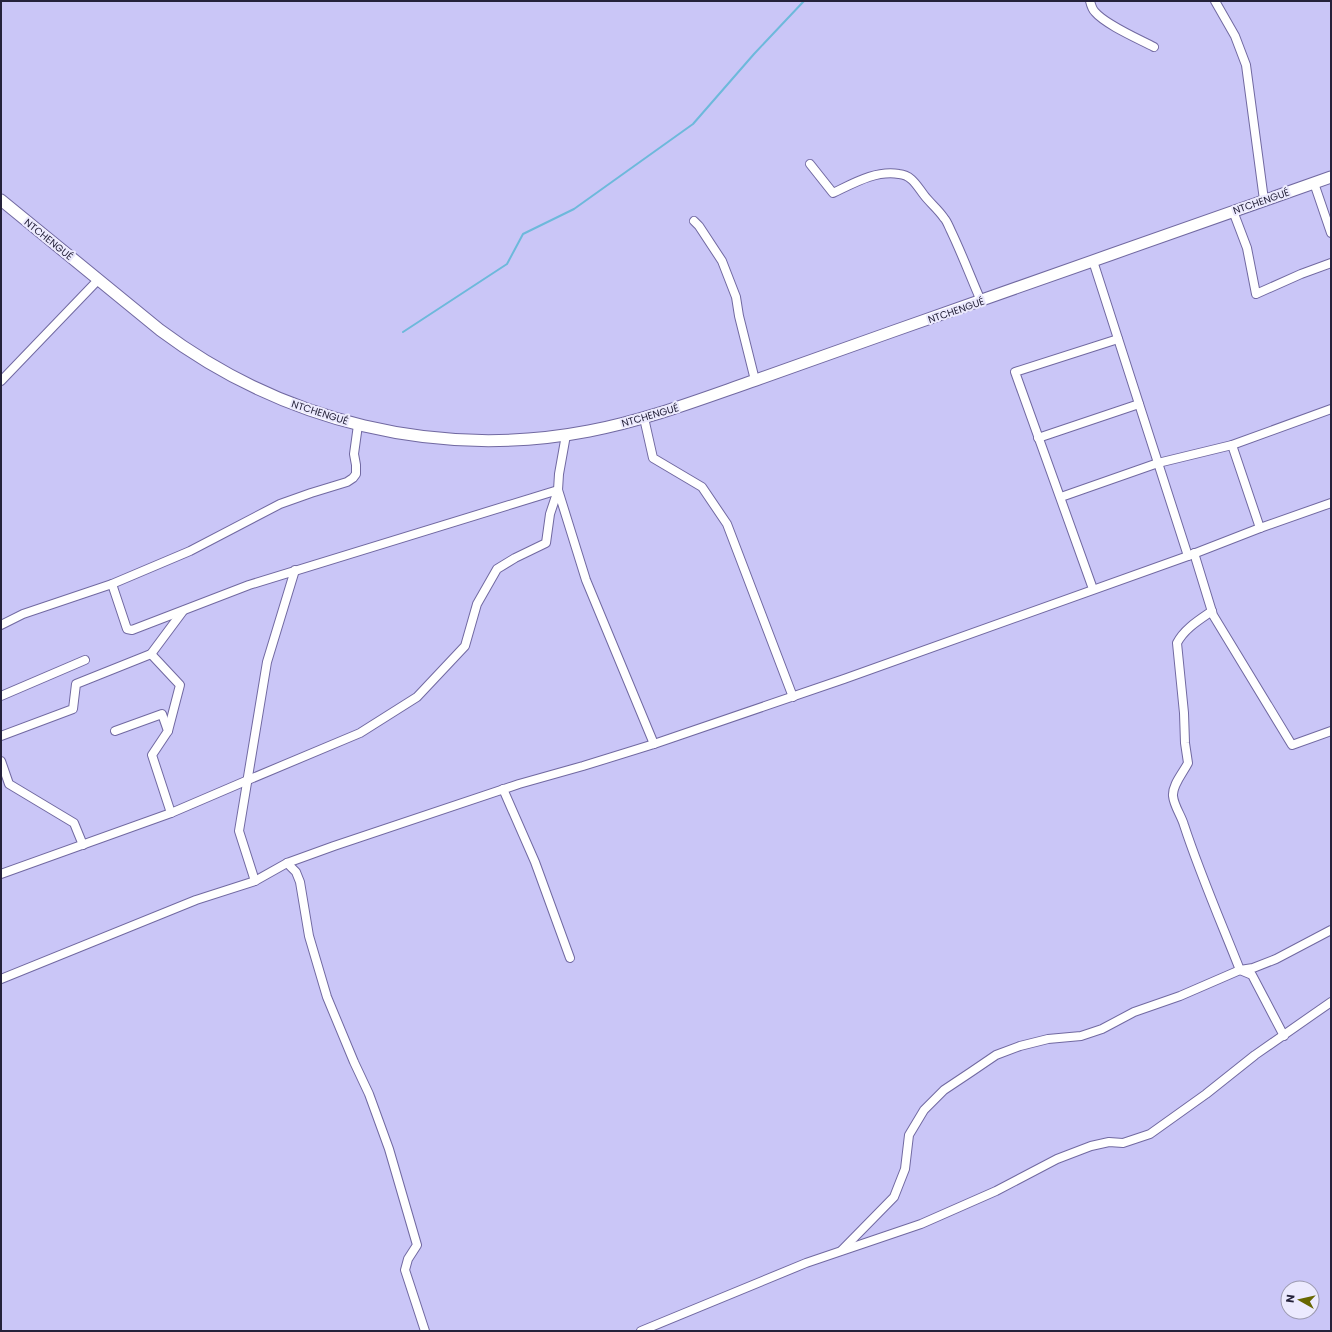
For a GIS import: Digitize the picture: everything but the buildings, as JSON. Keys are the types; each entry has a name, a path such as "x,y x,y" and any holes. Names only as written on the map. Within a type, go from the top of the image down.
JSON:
{"main road":[{"name":"NTCHENGUÉ","path":"1,200 170,338 215,367 245,383 294,404 358,424 419,437 464,441 531,439 566,435 593,431 644,418 694,402 1331,177"}],"street":[{"path":"1090,1 1091,7 1106,21 1154,48"},
{"path":"1215,1 1236,36 1246,65 1264,200"},
{"path":"810,164 833,193 864,178 877,175 891,173 901,174 912,180 945,218 959,246 981,301"},
{"path":"1314,183 1331,233"},
{"path":"1233,211 1247,248 1256,294 1301,274 1331,263"},
{"path":"694,222 699,226 725,268 736,297 739,316 756,380"},
{"path":"1092,261 1158,463 1212,611 1292,745 1331,731"},
{"path":"1,382 98,280"},
{"path":"1094,589 1015,372 1118,339"},
{"path":"1038,438 1138,404"},
{"path":"1061,497 1158,463 1232,444 1331,409"},
{"path":"644,418 654,458 702,487 727,524 793,696"},
{"path":"1,626 23,614 112,584 190,551 280,504 347,482 356,474 354,454 358,424"},
{"path":"1,874 171,813 360,733 417,697 465,646 477,604 497,569 515,558 546,543 550,514 558,490 559,474 566,435"},
{"path":"1232,444 1260,528"},
{"path":"112,584 127,629 132,630 249,584 558,490"},
{"path":"558,490 586,580 654,744"},
{"path":"1,978 196,900 255,881 287,864 334,846 503,789 654,744 1094,589 1331,503"},
{"path":"255,881 239,831 268,662 295,570"},
{"path":"1,736 73,709 76,684 151,654 184,610"},
{"path":"1212,611 1190,626 1179,638 1177,643 1184,713 1184,743 1188,763 1175,786 1173,795 1191,848 1240,970 1252,975 1284,1036"},
{"path":"151,654 180,685 168,731 152,755 171,813"},
{"path":"1,696 85,660"},
{"path":"115,731 162,714 168,731"},
{"path":"1,760 9,784 74,823 83,845"},
{"path":"503,789 535,862 570,958"},
{"path":"287,864 296,872 300,882 309,936 327,997 369,1094 390,1149 417,1245 408,1259 405,1270 425,1331"},
{"path":"840,1252 894,1197 905,1169 909,1135 924,1110 944,1090 996,1055 1020,1046 1048,1039 1081,1036 1102,1029 1134,1012 1180,996 1240,970 1253,968 1276,959 1331,930"},
{"path":"641,1331 806,1263 922,1224 996,1191 1056,1160 1091,1146 1109,1142 1123,1143 1150,1134 1331,1002"}],"waterway":[{"path":"403,332 507,264 523,234 574,209 693,124 754,54 804,1"}]}
